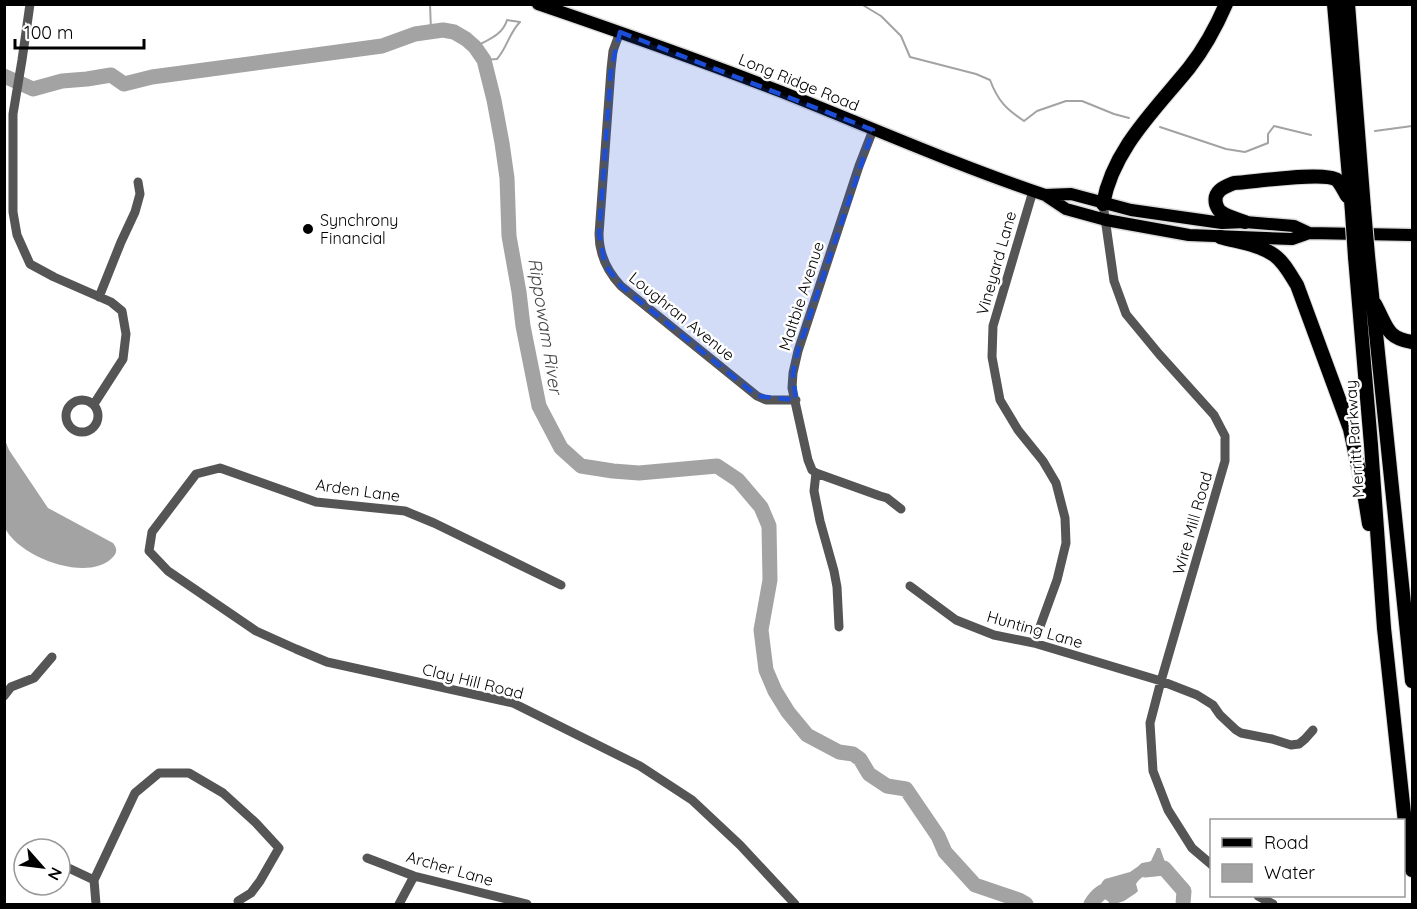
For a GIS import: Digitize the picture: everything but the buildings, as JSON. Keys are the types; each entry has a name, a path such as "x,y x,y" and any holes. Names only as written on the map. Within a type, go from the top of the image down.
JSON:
{"highway":[{"path":"1103,204 1116,164 1143,122 1208,41 1226,4"},
{"name":"Merritt Parkway","path":"1334,4 1362,257 1384,628 1405,819"},
{"name":"Merritt Parkway","path":"1348,4 1355,208"},
{"path":"1245,222 1221,212 1215,200 1216,193 1234,183 1316,176 1338,181 1355,208"},
{"path":"1220,237 1258,247 1274,255 1297,285 1350,429 1365,499 1384,628"},
{"name":"Merritt Parkway","path":"1362,257 1372,298 1413,681"},
{"path":"1372,298 1391,334 1395,338 1413,342"},
{"name":"Merritt Parkway","path":"1405,823 1413,870"}],"main road":[{"name":"Long Ridge Road","path":"538,4 776,90 873,130 1039,193 1066,208 1106,220 1189,235 1220,237 1292,239 1309,233 1413,235"},
{"name":"Long Ridge Road","path":"1039,193 1071,194 1131,210 1222,223 1245,222 1294,226 1309,233"}],"street":[{"path":"30,4 14,108 13,212 17,235 30,264 111,302 122,311 126,334 123,359 94,404"},
{"name":"Loughran Avenue","path":"620,32 613,51 611,69 599,234 601,255 605,265 621,286 757,396 766,400 796,400"},
{"name":"Maltbie Avenue","path":"839,627 837,587 814,491 816,473 812,470 808,460 792,388 793,373 798,351 873,130"},
{"path":"99,297 135,212 140,194 138,182"},
{"name":"Vineyard Lane","path":"1034,643 1057,580 1066,543 1065,518 1056,483 1043,461 1018,430 1000,400 992,357 993,326 1039,193"},
{"name":"Wire Mill Road","path":"1103,204 1114,281 1126,314 1215,415 1225,436 1226,460 1150,723 1153,771 1168,810 1192,848 1210,863"},
{"name":"Arden Lane","path":"149,551 152,532 196,474 220,468 316,502 405,511 561,585"},
{"path":"816,473 880,495 901,508"},
{"name":"Clay Hill Road","path":"149,551 168,571 256,631 296,649 327,662 513,703 640,766 692,800 740,845 795,904"},
{"name":"Hunting Lane","path":"910,586 956,620 994,635 1034,643 1161,681 1197,695 1207,701 1241,733 1292,745 1305,740 1313,730"},
{"path":"4,696 11,687 34,678 52,657"},
{"path":"96,904 94,879 135,793 159,772 189,772 223,793 279,848 251,893 238,901"},
{"name":"Archer Lane","path":"367,858 414,876 527,904"},
{"path":"72,869 94,879"},
{"path":"399,904 414,876"}],"highlighted area":[{"path":"620,32 873,130 798,351 793,373 796,400 757,396 621,286 605,265 599,234 611,69"}],"water":[{"path":"5,440 9,450 48,508 113,543 116,551 111,559 100,565 86,568 70,567 38,557 13,539 4,523"},
{"path":"1157,848 1160,848 1165,862 1162,875 1144,876 1136,884 1138,891 1118,903 1108,904 1109,902 1098,894 1105,879 1130,872 1151,861"}],"waterway":[{"path":"430,4 431,31"},
{"path":"861,4 881,16 901,36 910,57 976,74 990,80 1003,104 1024,121 1037,111 1066,101 1082,101 1129,118"},
{"path":"475,47 502,30 507,20 520,22"},
{"path":"484,60 497,59 520,22"},
{"name":"Rippowam River","path":"4,76 33,89 62,81 111,75 124,84 152,77 382,46 415,34 443,30 454,32 466,39 484,60 494,100 507,178 509,236 523,326 539,406 561,448 581,466 639,473 717,466 738,480 761,507 769,526 770,580 761,630 766,670 788,712 807,735 839,752 853,754 860,759 869,774 887,786 906,789 938,836 945,852 975,885 1026,904"},
{"path":"1160,127 1226,149 1245,152 1268,143 1268,134 1274,126 1311,135"},
{"path":"1375,131 1412,126"},
{"name":"Rippowam River","path":"1145,870 1164,868 1184,891 1183,904"},
{"name":"Rippowam River","path":"1091,904 1102,892 1117,886"}],"place":[{"name":"Synchrony Financial","path":"308,229"}]}
